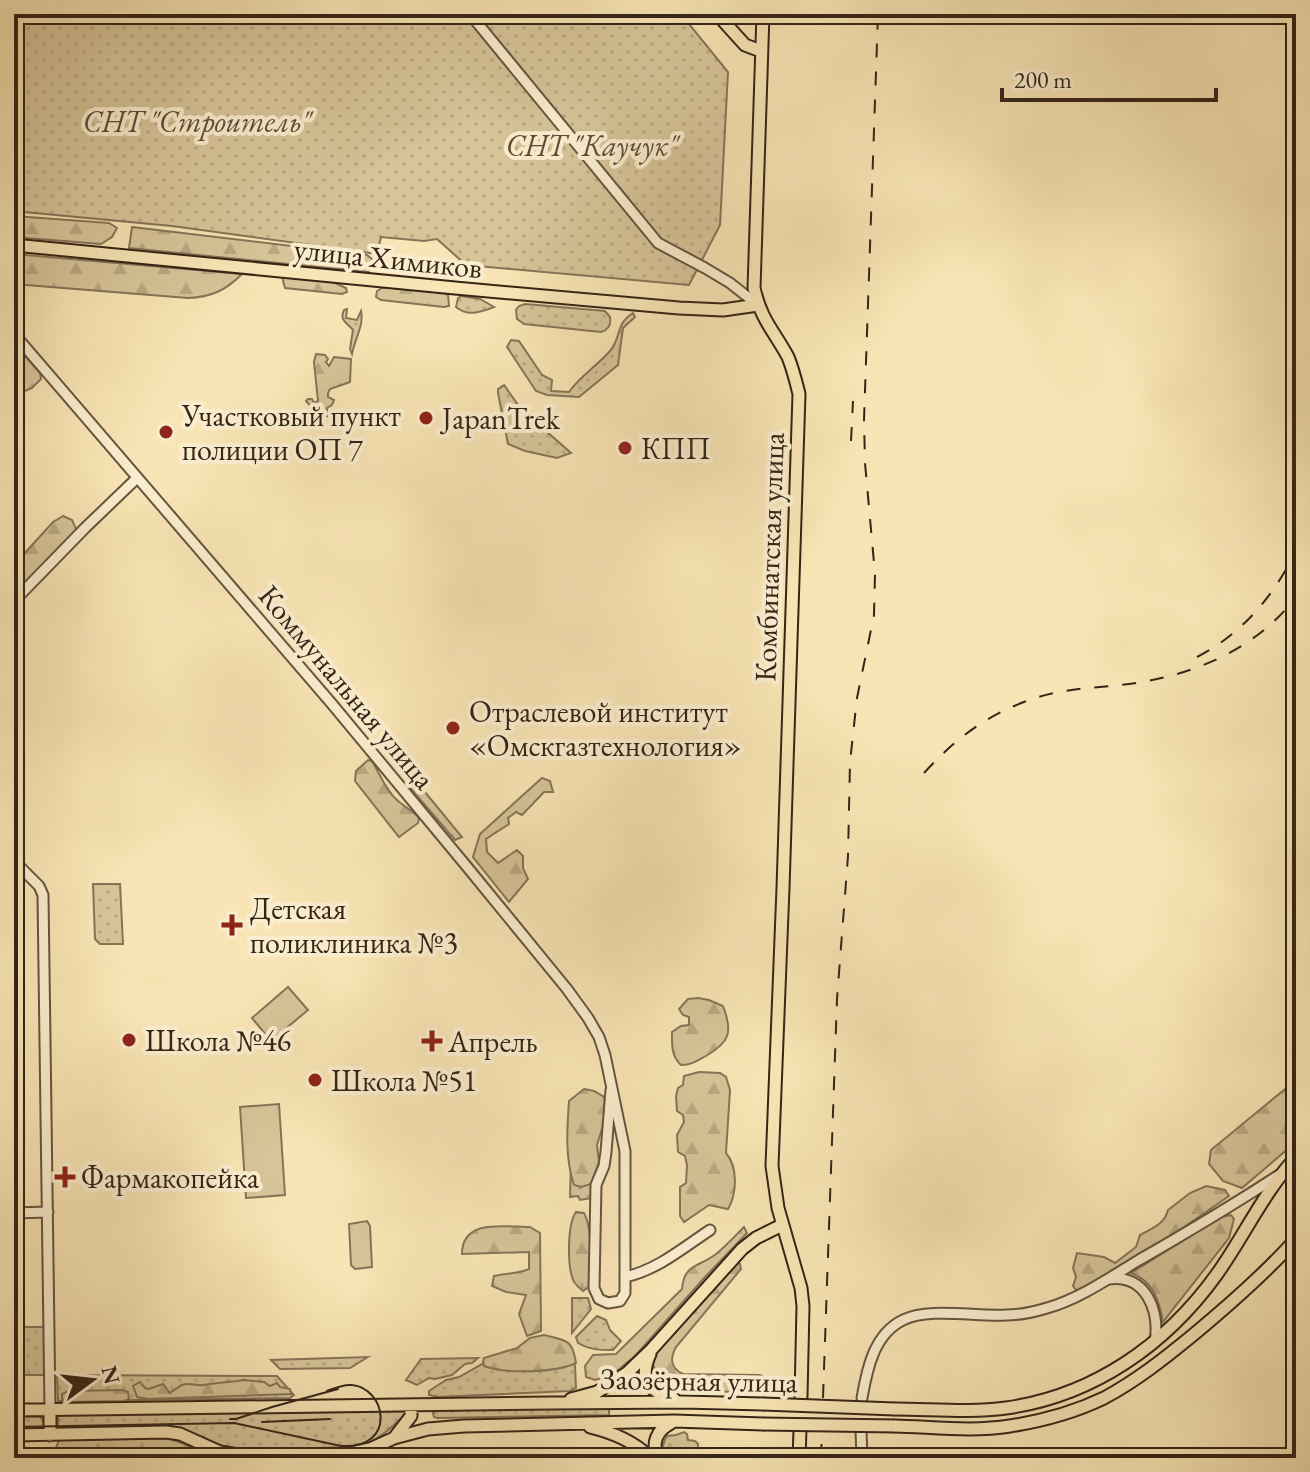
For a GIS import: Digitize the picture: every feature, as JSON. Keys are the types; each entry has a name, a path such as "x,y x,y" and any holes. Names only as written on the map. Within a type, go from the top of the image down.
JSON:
{"main road":[{"path":"717,14 745,45 761,51"},
{"name":"Комбинатская улица","path":"763,14 754,288 758,305 790,361 799,408 772,1154 774,1187 782,1225 801,1288 801,1397"},
{"name":"улица Химиков","path":"14,245 705,310 758,305"},
{"name":"Заозёрная улица","path":"14,1410 683,1402 983,1410 1024,1405 1066,1394 1095,1382 1155,1342 1194,1303 1217,1274 1282,1173 1296,1157"},
{"path":"552,1403 597,1392 627,1373 742,1249 782,1225"},
{"name":"Заозёрная улица","path":"14,1435 166,1432 189,1437 220,1452 245,1456 346,1454 370,1449 394,1438 439,1428 566,1422 1009,1426 1038,1421 1102,1399 1134,1381 1246,1289 1296,1239"},
{"path":"651,1350 645,1371 646,1380 659,1394 683,1402"},
{"path":"394,1438 411,1416 411,1405"},
{"path":"437,1405 430,1409 428,1419 439,1428"},
{"path":"50,1409 50,1435"},
{"path":"658,1458 656,1437 660,1430 674,1421"},
{"path":"566,1422 626,1438 651,1458"},
{"path":"799,1458 800,1430"}],"street":[{"path":"470,14 658,243 730,283 758,305"},
{"name":"Коммунальная улица","path":"14,334 332,704 588,1018 605,1055 625,1151 625,1293 620,1301 608,1303 599,1299 594,1288 596,1185 604,1166 611,1090"},
{"path":"14,601 137,478"},
{"path":"14,861 39,886 43,895 50,1409"},
{"name":"Заозёрная улица","path":"862,1398 871,1358 888,1332 902,1320 934,1314 1005,1315 1050,1307 1106,1280 1282,1173"},
{"path":"14,1213 48,1212"},
{"path":"625,1277 662,1263 710,1230"},
{"path":"1106,1280 1127,1280 1140,1288 1149,1299 1157,1321 1155,1342"},
{"path":"861,1431 862,1458"}],"green space":[{"path":"14,14 681,14 728,72 720,225 689,285 466,265 437,239 424,241 381,237 377,254 172,226 14,211"},
{"path":"14,216 109,223 117,228 112,237 101,244 14,237"},
{"path":"132,227 367,255 373,260 373,268 367,272 129,248"},
{"path":"14,254 242,274 217,292 188,298 14,284"},
{"path":"282,277 333,282 346,288 347,292 285,288"},
{"path":"391,287 444,293 448,295 449,306 376,297 377,291"},
{"path":"461,296 480,299 494,307 465,312 456,307"},
{"path":"525,304 605,311 610,317 610,324 601,332 524,324 517,319 516,310"},
{"path":"347,309 346,318 357,320 361,311 362,316 352,354 353,330 342,316"},
{"path":"633,313 635,317 623,328 618,365 579,397 547,395 536,391 507,347 511,340 519,341 542,375 552,380 551,391 569,392 610,351 621,326"},
{"path":"14,343 40,373 41,379 25,391 14,378"},
{"path":"316,354 325,355 329,366 334,357 351,359 350,382 330,389 328,393 328,397 334,400 327,408 327,416 319,415 306,401 318,401"},
{"path":"504,385 521,409 571,453 557,458 508,444 498,393"},
{"path":"63,516 72,520 77,531 14,594 14,565 53,522"},
{"path":"368,760 372,761 394,797 419,818 418,823 399,837 355,781 356,771"},
{"path":"411,775 462,837 455,840 406,783"},
{"path":"542,778 550,781 553,792 544,792 522,815 516,812 508,818 509,824 486,839 487,852 498,863 517,850 523,856 523,868 528,879 509,902 473,857 480,834"},
{"path":"93,884 120,884 123,944 100,944 95,939"},
{"path":"288,987 308,1010 271,1041 252,1018"},
{"path":"698,998 723,1006 728,1023 727,1036 714,1051 681,1065 674,1054 672,1032 689,1025 689,1017 679,1009 688,999"},
{"path":"699,1072 720,1073 726,1077 730,1090 726,1153 733,1166 734,1188 728,1209 709,1205 684,1222 680,1216 680,1187 686,1183 687,1165 685,1156 678,1152 677,1135 684,1122 683,1115 677,1111 676,1096 678,1088 683,1085 684,1076"},
{"path":"1296,1080 1296,1142 1242,1188 1223,1181 1209,1164 1211,1150"},
{"path":"584,1089 604,1097 607,1112 597,1145 599,1162 591,1184 581,1187 574,1185 571,1175 567,1133 569,1101"},
{"path":"279,1104 285,1195 246,1198 240,1107"},
{"path":"571,1162 595,1169 592,1198 580,1200 578,1196 570,1197"},
{"path":"1206,1186 1225,1190 1229,1196 1117,1270 1077,1291 1073,1286 1077,1253 1104,1257 1115,1263 1136,1247 1140,1235 1161,1222 1168,1210 1190,1193"},
{"path":"576,1212 584,1213 590,1238 590,1286 583,1291 574,1282 569,1257 571,1226"},
{"path":"1231,1215 1234,1219 1229,1238 1163,1322 1154,1292 1139,1276 1131,1273 1221,1217"},
{"path":"367,1221 370,1226 372,1267 355,1269 351,1265 349,1224"},
{"path":"497,1226 530,1227 540,1233 541,1331 527,1336 519,1314 526,1295 492,1286 494,1276 529,1269 529,1252 462,1254 469,1235 477,1230"},
{"path":"744,1227 747,1233 635,1356 612,1375 595,1380 586,1377 585,1366 593,1355 616,1354 682,1289 689,1270 716,1254"},
{"path":"738,1263 741,1269 676,1347 672,1362 683,1374 760,1375 765,1384 763,1389 758,1392 674,1391 656,1372 653,1357"},
{"path":"572,1298 588,1298 591,1309 572,1333"},
{"path":"597,1316 606,1320 610,1330 621,1341 613,1350 599,1350 578,1343 576,1337"},
{"path":"14,1327 45,1327 45,1375 14,1375"},
{"path":"544,1335 567,1342 576,1363 556,1369 530,1371 484,1366 484,1358 517,1348 530,1338"},
{"path":"368,1357 350,1368 280,1369 271,1360"},
{"path":"571,1357 575,1366 576,1388 570,1391 429,1395 429,1391 446,1380 459,1377 484,1363"},
{"path":"478,1358 452,1375 429,1378 417,1385 406,1380 421,1359"},
{"path":"57,1375 277,1376 294,1395 290,1398 58,1401"},
{"path":"244,1380 264,1382 270,1386 277,1383 290,1389 291,1394 148,1399 137,1397 133,1386 140,1382 149,1389 163,1384 170,1393 185,1384"},
{"path":"68,1391 128,1392 129,1399 124,1401 64,1402 62,1398 62,1394"},
{"path":"609,1407 609,1415 437,1418 433,1413 436,1410"},
{"path":"406,1411 388,1430 367,1444 321,1451 230,1448 177,1428 58,1429 58,1415"},
{"path":"14,1415 37,1415 44,1424 40,1430 14,1431"},
{"path":"684,1432 688,1440 698,1444 698,1448 686,1452 681,1458 665,1458 663,1446 667,1436"},
{"path":"168,1438 222,1458 89,1455 85,1458 60,1458 56,1448 59,1440"}],"tram line":[{"path":"14,1427 234,1423 341,1446 359,1444 372,1438 381,1418 373,1396 352,1385 327,1391"},
{"path":"230,1419 338,1389"},
{"path":"262,1422 330,1419"}],"railway":[{"path":"823,1398 837,999 848,856 850,762 857,698 874,615 875,574 864,420 878,14"},
{"path":"851,441 853,401"},
{"path":"1197,657 1228,637 1256,612 1288,567 1296,550"},
{"path":"924,773 974,728 1002,711 1056,693 1145,681 1194,669 1240,647 1260,633 1296,597"},
{"path":"821,1458 822,1430"}],"place":[{"name":"JapanTrek","path":"426,418"},
{"name":"Участковый пункт полиции ОП 7","path":"166,432"},
{"name":"КПП","path":"625,448"},
{"name":"Отраслевой институт «Омскгазтехнология»","path":"453,728"},
{"name":"Детская поликлиника №3","path":"232,925"},
{"name":"Школа №46","path":"129,1040"},
{"name":"Апрель","path":"432,1041"},
{"name":"Школа №51","path":"315,1080"},
{"name":"Фармакопейка","path":"65,1177"}],"park label":[{"name":"СНТ \"Строитель\"","path":"197,121"},
{"name":"СНТ \"Каучук\"","path":"592,145"}]}
